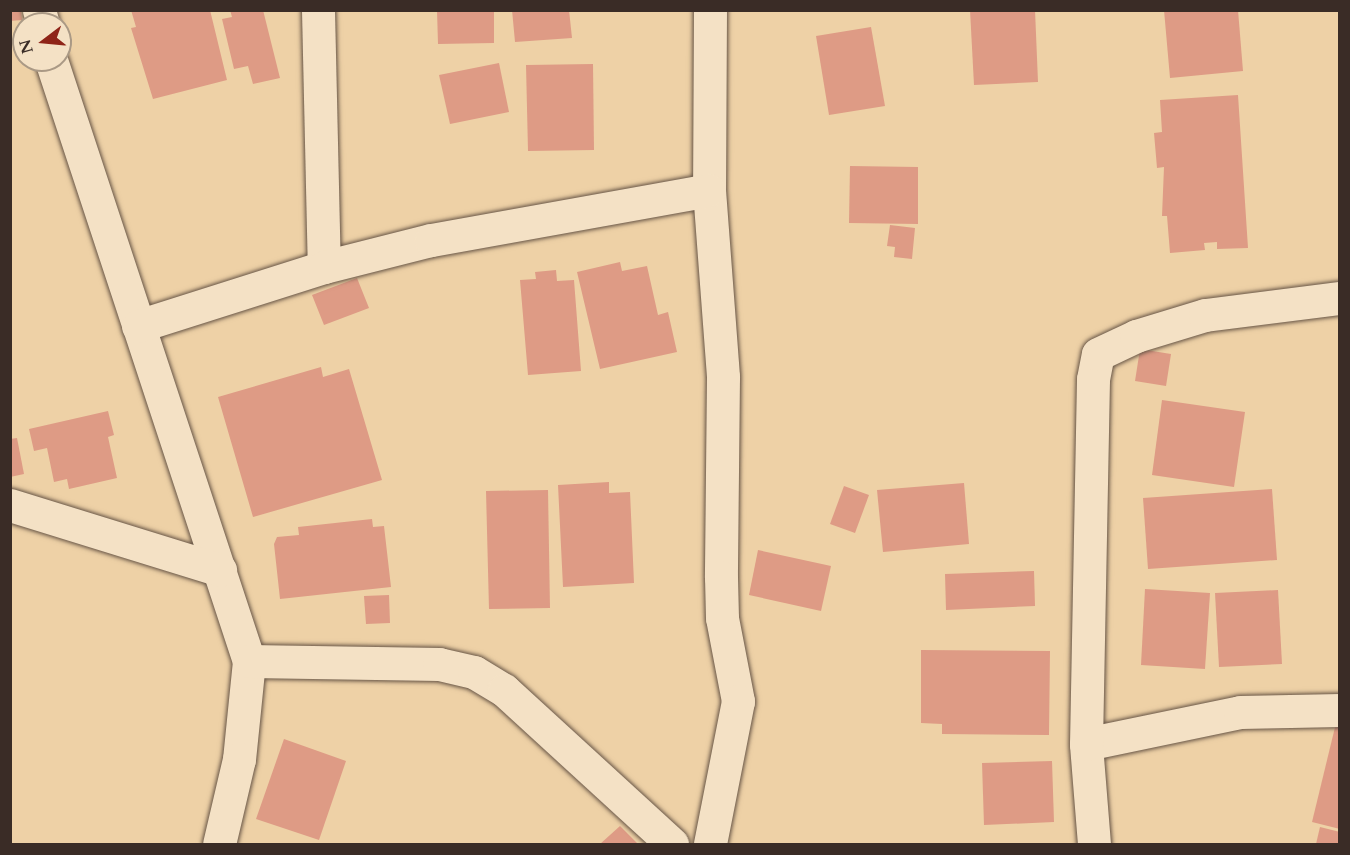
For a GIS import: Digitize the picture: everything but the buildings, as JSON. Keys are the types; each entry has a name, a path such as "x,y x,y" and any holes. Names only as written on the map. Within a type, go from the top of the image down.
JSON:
{"street":[{"path":"318,10 324,267"},
{"path":"710,10 710,190 723,377 722,618 738,701 711,844"},
{"path":"55,72 249,662 239,759 219,844"},
{"path":"138,326 324,267 431,240 710,190"},
{"path":"1094,844 1086,744 1093,378 1098,354 1136,336 1205,315 1340,298"},
{"path":"10,505 220,570"},
{"path":"249,662 439,664 474,672 504,690 672,844"},
{"path":"1086,744 1240,712 1340,710"}]}
